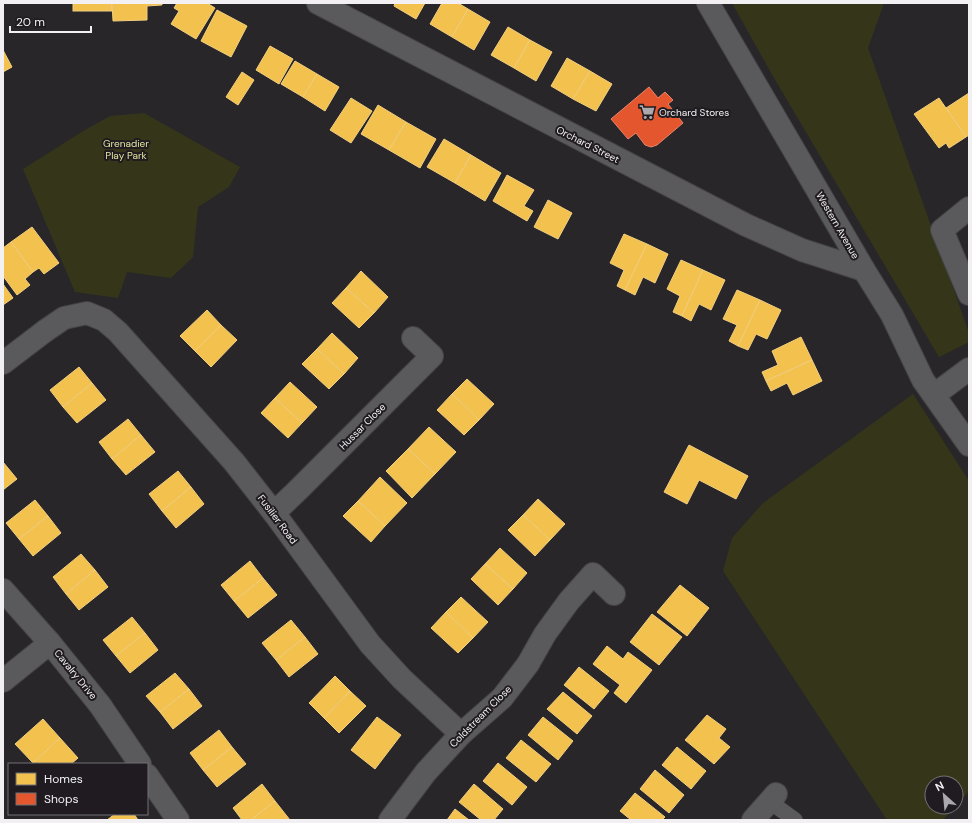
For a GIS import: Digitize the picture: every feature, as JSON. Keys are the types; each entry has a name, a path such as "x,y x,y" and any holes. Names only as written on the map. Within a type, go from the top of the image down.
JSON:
{"street":[{"name":"Orchard Street","path":"318,3 746,225 802,250 864,270"},
{"name":"Western Avenue","path":"708,3 864,270 892,315 923,380 969,445"},
{"path":"969,208 942,230 969,294"},
{"name":"Fusilier Road","path":"3,363 64,318 87,313 104,320 118,332 234,462 274,513 370,644 402,678 461,734"},
{"name":"Hussar Close","path":"274,513 432,356 413,338"},
{"path":"934,395 969,368"},
{"name":"Coldstream Close","path":"390,820 426,772 461,734 502,698 528,664 545,634 569,601 593,574 614,594"},
{"name":"Cavalry Drive","path":"3,590 50,643 100,704 139,763"},
{"path":"3,681 50,643"},
{"path":"148,776 178,820"},
{"path":"753,820 772,797"}],"lane":[{"path":"772,797 795,820"}],"green space":[{"path":"732,3 884,3 868,48 969,333 969,342 939,357 774,78"},
{"name":"Grenadier Play Park","path":"144,113 240,167 229,187 198,207 193,257 171,278 127,272 118,298 75,292 23,169 110,116"},
{"path":"913,394 969,481 969,791 964,796 964,775 924,775 924,815 947,815 943,820 887,820 723,571 732,538 763,503"}],"building: Homes":[{"path":"73,3 112,3 112,11 73,11"},
{"path":"112,3 162,3 162,5 147,6 147,20 113,21"},
{"path":"177,3 207,3 215,8 196,39 171,24 179,11 174,8"},
{"path":"395,3 425,3 416,19 394,6"},
{"path":"442,3 458,3 468,9 452,37 430,24"},
{"path":"468,9 490,22 474,50 452,37"},
{"path":"217,10 247,26 231,57 201,41"},
{"path":"508,27 530,40 514,68 491,55"},
{"path":"530,40 552,52 536,81 514,68"},
{"path":"270,46 293,59 279,84 256,70"},
{"path":"3,50 12,67 3,72"},
{"path":"567,58 590,71 573,99 551,86"},
{"path":"295,61 317,74 303,97 281,84"},
{"path":"590,71 612,84 596,111 573,99"},
{"path":"242,72 254,80 238,105 226,97"},
{"path":"317,74 339,87 325,111 303,97"},
{"path":"969,93 969,135 966,137 946,108"},
{"path":"351,98 372,111 351,143 330,130"},
{"path":"939,98 966,137 949,148 946,143 939,148 914,114"},
{"path":"378,105 406,122 389,150 361,134"},
{"path":"406,122 436,139 420,168 389,150"},
{"path":"444,139 471,155 455,183 427,167"},
{"path":"471,155 501,173 485,201 455,183"},
{"path":"507,175 534,190 524,206 533,211 527,221 493,201"},
{"path":"548,200 572,213 558,239 534,227"},
{"path":"32,227 59,263 44,274 39,268 33,272 11,242"},
{"path":"624,234 647,244 625,290 617,286 624,270 610,263"},
{"path":"11,242 33,272 25,279 30,285 17,295 3,276 3,248"},
{"path":"647,244 668,254 655,283 643,277 635,295 625,290"},
{"path":"681,260 703,270 682,316 673,312 680,296 667,289"},
{"path":"703,270 725,280 711,310 699,304 691,321 682,316"},
{"path":"361,271 388,297 374,313 346,288"},
{"path":"3,284 13,298 3,305"},
{"path":"346,288 374,313 359,328 332,303"},
{"path":"737,290 760,300 738,346 729,341 737,325 723,319"},
{"path":"760,300 781,310 767,339 756,334 748,350 738,346"},
{"path":"207,310 221,325 195,351 180,336"},
{"path":"221,325 237,340 211,367 195,351"},
{"path":"332,333 358,358 344,374 317,349"},
{"path":"801,337 812,360 766,381 762,372 778,365 772,351"},
{"path":"317,349 344,374 329,389 302,364"},
{"path":"812,360 822,381 793,395 787,383 771,391 766,381"},
{"path":"79,367 92,383 63,407 50,390"},
{"path":"467,379 494,404 479,420 452,394"},
{"path":"290,382 317,407 302,423 275,398"},
{"path":"92,383 106,400 77,423 63,407"},
{"path":"452,394 479,420 464,435 437,410"},
{"path":"275,398 302,423 288,438 261,413"},
{"path":"128,419 141,435 112,459 99,442"},
{"path":"429,427 456,452 435,474 408,449"},
{"path":"141,435 155,452 126,475 112,459"},
{"path":"689,445 748,476 736,499 699,480 687,504 664,492"},
{"path":"408,449 435,474 412,498 386,471"},
{"path":"3,462 17,479 3,490"},
{"path":"178,471 191,487 162,511 149,494"},
{"path":"380,477 407,503 385,526 358,501"},
{"path":"191,487 204,504 176,528 162,511"},
{"path":"538,499 565,524 550,540 523,515"},
{"path":"35,500 48,516 19,539 6,523"},
{"path":"358,501 385,526 371,542 343,516"},
{"path":"523,515 550,540 535,556 508,530"},
{"path":"48,516 61,533 33,556 19,539"},
{"path":"500,548 527,573 513,589 485,564"},
{"path":"81,554 95,570 66,594 53,577"},
{"path":"250,561 263,578 234,601 221,585"},
{"path":"485,564 513,589 498,605 471,579"},
{"path":"95,570 108,587 79,610 66,594"},
{"path":"263,578 277,595 248,618 234,601"},
{"path":"680,585 709,608 687,636 657,612"},
{"path":"461,597 488,622 473,638 446,612"},
{"path":"446,612 473,638 458,653 431,628"},
{"path":"652,614 682,637 659,665 630,642"},
{"path":"132,617 145,633 116,656 103,640"},
{"path":"291,620 305,637 276,660 262,643"},
{"path":"145,633 158,650 130,673 116,656"},
{"path":"305,637 318,654 289,677 276,660"},
{"path":"607,646 623,659 628,652 652,670 626,703 614,693 620,685 593,664"},
{"path":"579,667 609,691 594,709 564,685"},
{"path":"175,673 189,689 160,712 146,696"},
{"path":"335,676 350,691 324,718 309,703"},
{"path":"189,689 202,706 173,729 160,712"},
{"path":"350,691 366,706 339,733 324,718"},
{"path":"563,692 592,716 577,734 547,709"},
{"path":"707,715 726,729 719,738 730,747 714,764 685,740"},
{"path":"377,717 401,735 375,769 351,750"},
{"path":"543,717 573,741 558,760 528,735"},
{"path":"43,719 60,738 33,763 15,744"},
{"path":"219,730 232,747 203,770 190,753"},
{"path":"60,738 78,758 72,763 33,763"},
{"path":"521,740 551,764 536,782 506,758"},
{"path":"232,747 246,764 217,787 203,770"},
{"path":"677,747 706,771 691,789 662,765"},
{"path":"498,763 527,787 512,805 483,781"},
{"path":"655,770 684,795 669,813 640,789"},
{"path":"262,784 275,801 251,820 242,820 233,808"},
{"path":"474,784 503,809 494,820 481,820 459,802"},
{"path":"635,793 665,817 662,820 631,820 620,811"},
{"path":"275,801 290,820 251,820"},
{"path":"455,809 469,820 447,820"},
{"path":"114,815 135,815 138,820 107,820"}],"building: Shops":[{"name":"Orchard Stores","path":"649,87 658,98 665,92 673,100 668,104 683,123 657,145 651,147 645,145 636,133 628,139 611,119"}],"place":[{"name":"Orchard Stores","path":"647,112"}]}
